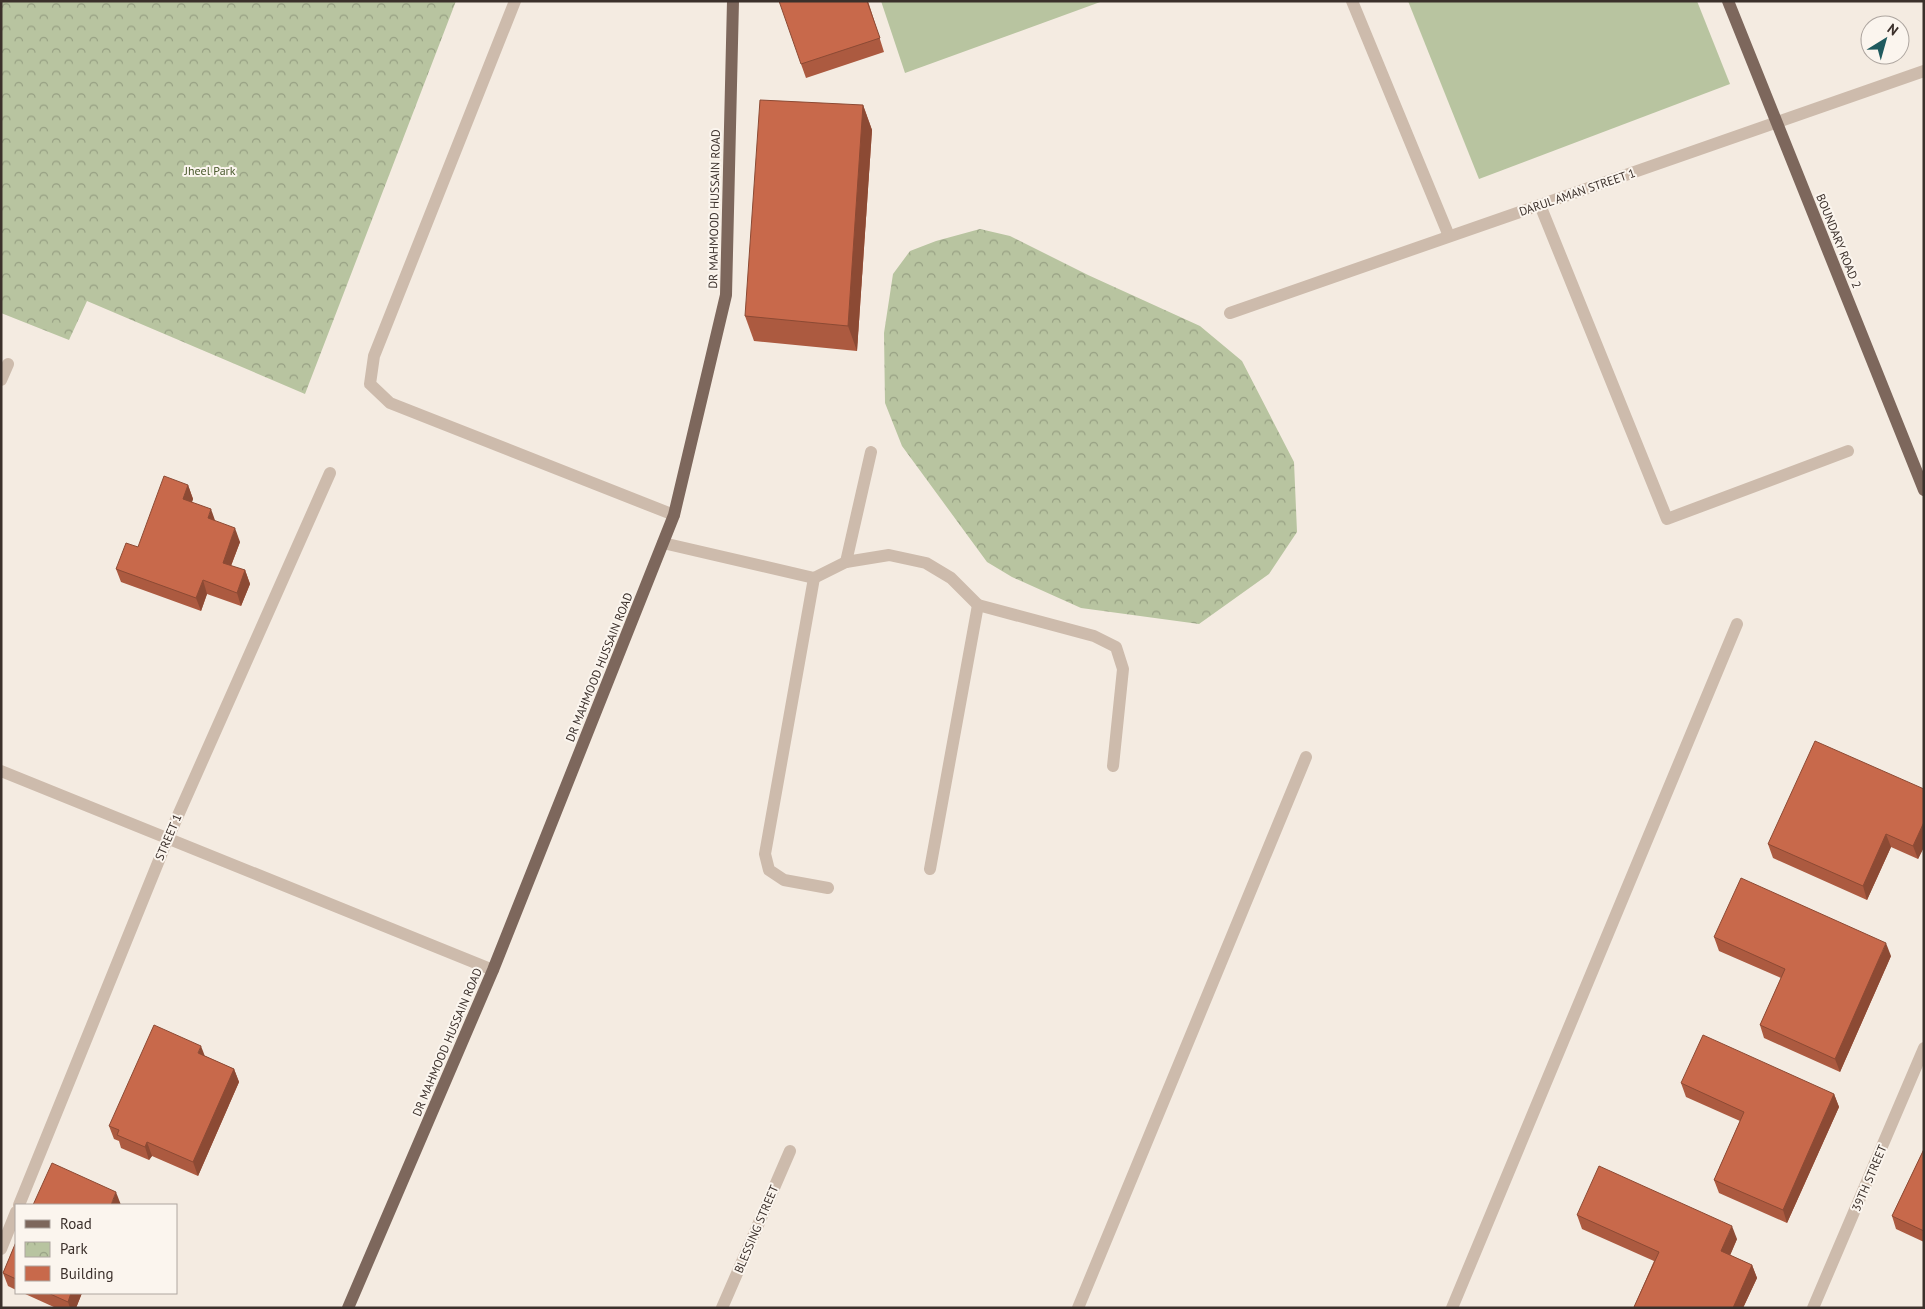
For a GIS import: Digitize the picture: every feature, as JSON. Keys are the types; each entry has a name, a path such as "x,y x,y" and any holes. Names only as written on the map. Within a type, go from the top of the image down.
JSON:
{"main road":[{"name":"DR MAHMOOD HUSSAIN ROAD","path":"348,1308 493,970 674,515 726,295 733,1"},
{"name":"BOUNDARY ROAD 2","path":"1728,1 1924,490"}],"street":[{"path":"515,1 374,356 370,384 390,403 674,515"},
{"path":"1352,1 1449,236"},
{"name":"DARUL AMAN STREET 1","path":"1230,313 1924,71"},
{"path":"1540,204 1667,519 1848,451"},
{"path":"1,380 8,364"},
{"path":"846,562 871,452"},
{"name":"STREET 1","path":"19,1204 168,838 330,473"},
{"path":"663,543 814,578 846,562 889,555 926,563 951,578 978,605 1094,636 1116,647 1123,669 1113,766"},
{"path":"814,578 764,854 769,870 784,880 828,888"},
{"path":"930,868 978,605"},
{"path":"1452,1308 1737,624"},
{"path":"1078,1308 1306,757"},
{"path":"1,771 493,970"},
{"name":"39TH STREET","path":"1814,1308 1922,1055"},
{"name":"BLESSING STREET","path":"722,1308 790,1151"},
{"path":"1,1249 15,1214"}],"green space":[{"name":"Jheel Park","path":"1,1 456,1 305,394 87,301 69,340 1,313"},
{"path":"881,1 1103,1 905,73"},
{"path":"1408,1 1697,1 1730,84 1479,179"},
{"path":"980,229 1010,236 1088,275 1200,326 1242,361 1294,462 1297,532 1269,574 1199,624 1081,608 1012,577 987,562 902,446 885,403 884,333 893,274 910,251 936,241"}],"building":[{"path":"779,1 867,1 880,38 801,64"},
{"path":"760,100 863,105 848,326 745,316"},
{"path":"164,476 188,485 183,499 211,509 208,518 235,528 223,563 245,570 237,593 203,580 196,598 116,569 126,543 138,547"},
{"path":"1815,741 1924,789 1924,822 1913,846 1886,834 1863,886 1768,844"},
{"path":"1741,878 1886,943 1835,1059 1760,1025 1785,969 1714,937"},
{"path":"154,1025 201,1046 198,1053 234,1069 193,1162 147,1142 145,1147 117,1135 119,1130 109,1126"},
{"path":"1703,1035 1834,1094 1783,1210 1714,1180 1744,1112 1681,1083"},
{"path":"1924,1149 1924,1231 1892,1216"},
{"path":"52,1163 116,1192 111,1204 33,1204"},
{"path":"1599,1166 1732,1226 1721,1251 1752,1265 1733,1308 1634,1307 1659,1252 1577,1215"},
{"path":"15,1244 15,1279 3,1273"},
{"path":"50,1294 71,1294 68,1302"}]}
